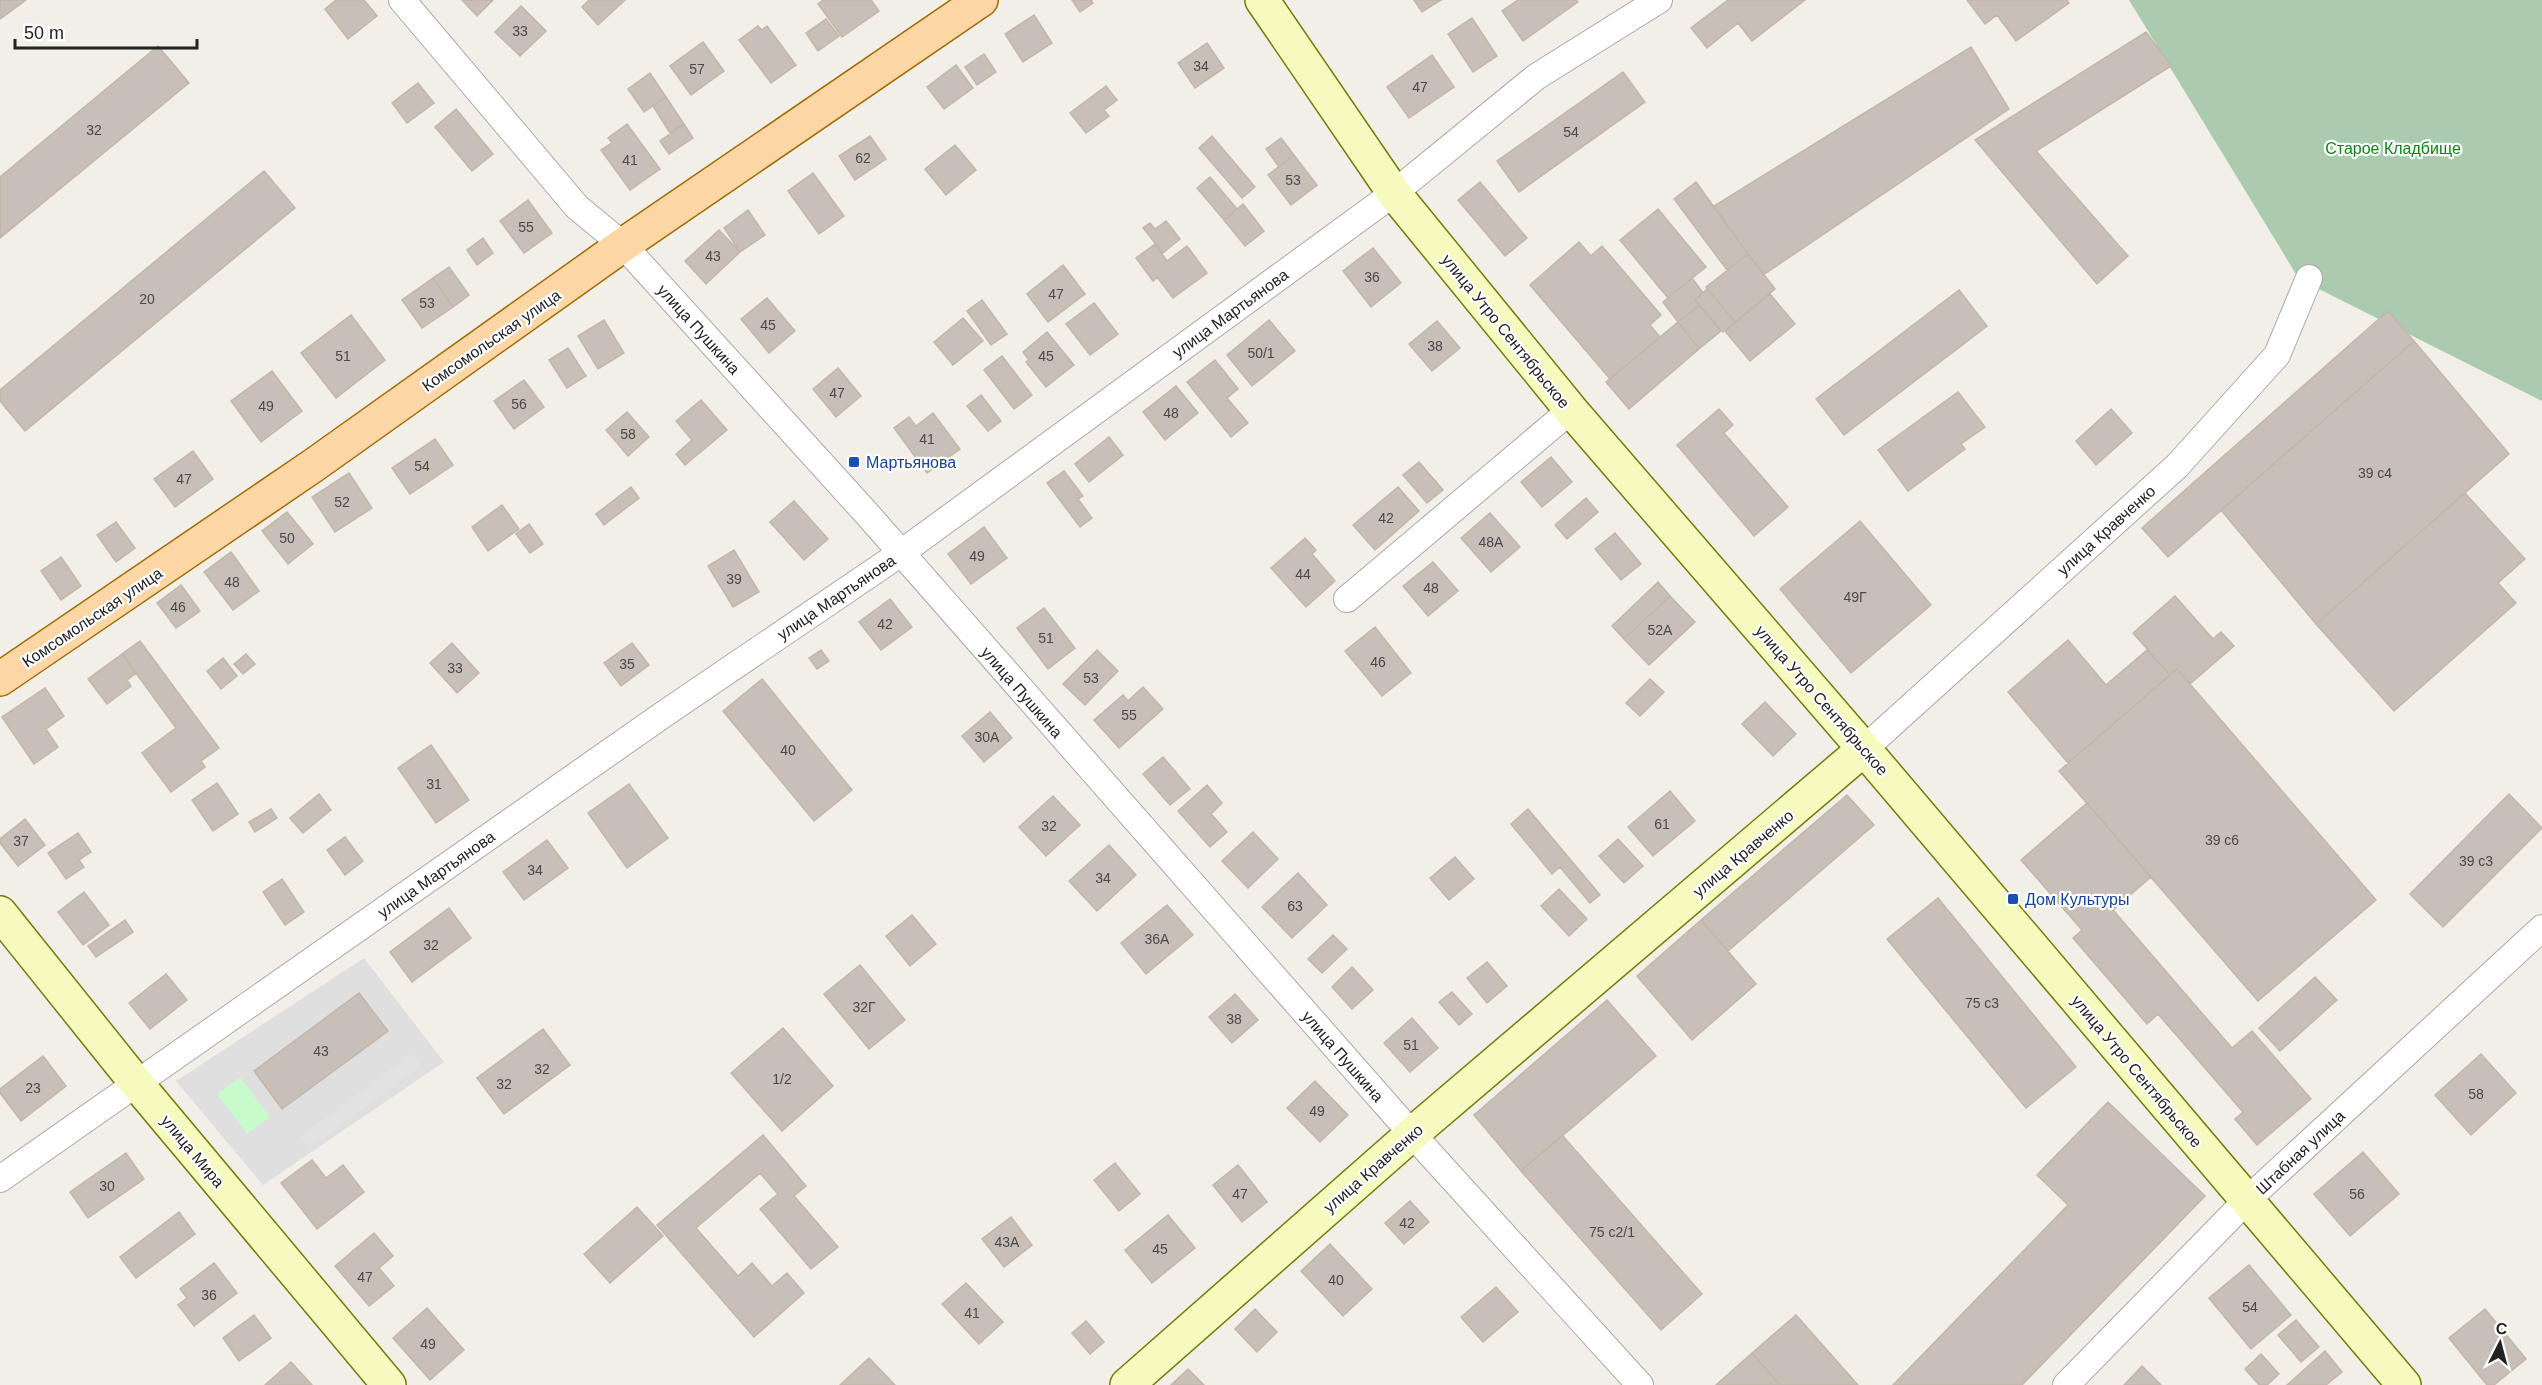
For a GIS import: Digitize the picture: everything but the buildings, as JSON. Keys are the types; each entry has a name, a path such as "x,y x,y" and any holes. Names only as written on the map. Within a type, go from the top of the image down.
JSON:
{"main road":[{"name":"Комсомольская улица","path":"0,680 314,465 623,246 981,0"}],"street":[{"name":"улица Пушкина","path":"402,0 577,207 623,246 901,553 1412,1134 1640,1385"},
{"name":"улица Утро Сентябрьское","path":"1262,0 1394,193 1571,410 1864,749 2404,1385"},
{"name":"улица Мартьянова","path":"0,1179 674,708 901,553 1394,193 1536,76 1659,0"},
{"name":"улица Кравченко","path":"1127,1385 1412,1134 1864,749 2177,466 2277,355 2310,278"},
{"path":"1347,600 1571,410"},
{"name":"улица Мира","path":"0,913 137,1084 389,1385"},
{"name":"Штабная улица","path":"2066,1385 2246,1201 2542,928"}],"shaded area":[{"path":"364,958 444,1062 263,1185 176,1081"},
{"path":"412,1053 422,1066 309,1149 299,1137"}],"green space":[{"name":"Старое Кладбище","path":"2129,0 2542,0 2542,401 2299,279"},
{"path":"240,1077 270,1117 247,1134 217,1094"}],"place":[{"name":"Мартьянова","path":"854,462"},
{"name":"Дом Культуры","path":"2013,899"}]}
